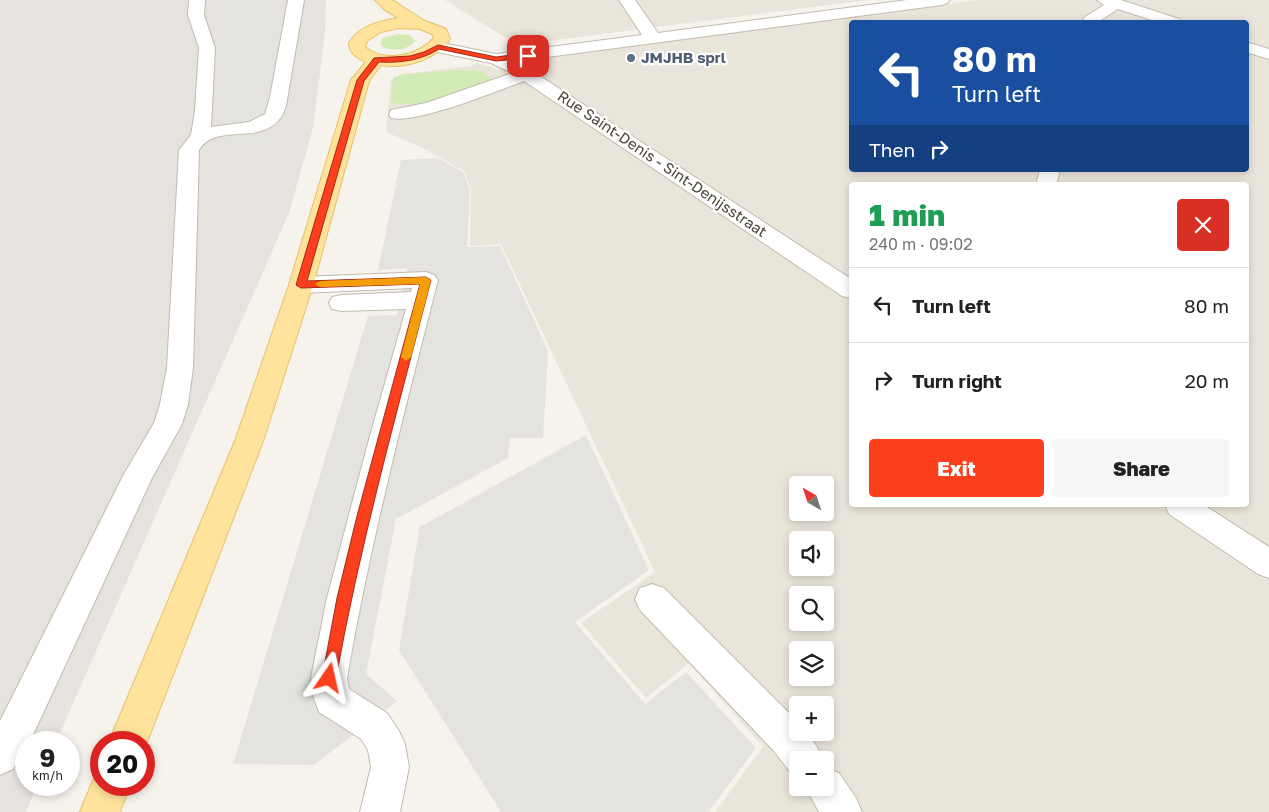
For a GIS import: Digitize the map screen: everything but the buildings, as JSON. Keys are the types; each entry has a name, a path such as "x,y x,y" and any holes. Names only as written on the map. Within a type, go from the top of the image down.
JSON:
{"main road":[{"path":"383,0 417,23"},
{"path":"417,23 431,26 440,32 442,39 438,47 427,54 393,61 367,57 357,48 357,43 365,25 417,23"},
{"path":"132,731 249,441 298,294 360,80 377,59"},
{"path":"100,812 107,796"}],"street":[{"path":"197,0 196,15 207,48 204,111 200,136"},
{"path":"0,756 19,724 139,474 168,424 174,404 180,368 189,150 192,142 200,136 264,124 275,112 287,57 296,0"},
{"path":"627,0 653,38"},
{"path":"496,59 942,0"},
{"path":"1091,20 1110,2 1167,20"},
{"name":"Rue Saint-Denis - Sint-Denijsstraat","path":"438,47 496,59 514,66 849,289"},
{"path":"1249,47 1269,54"},
{"path":"398,114 430,108 526,74"},
{"path":"298,294 423,290 344,598 329,678 332,699 374,726 386,744 390,767 380,812"},
{"path":"1183,507 1269,564"},
{"path":"652,599 786,737 797,751"},
{"path":"831,796 842,812"}],"shaded area":[{"path":"0,0 326,0 325,33 313,128 289,213 61,731 15,731 15,796 33,796 26,812 0,812"},
{"path":"224,0 306,0 281,142 205,153 220,112 217,31 224,30"},
{"path":"445,0 868,0 517,45"},
{"path":"976,0 1269,0 1269,812 715,812 763,747 689,663 646,698 581,623 655,572 501,244 470,246 471,190 464,171 419,146 386,132 391,81 402,74 472,66 476,63 498,69 531,58"},
{"path":"438,158 463,172 470,190 467,247 500,246 548,351 543,438 510,438 508,458 396,519 366,674 397,701 314,765 233,764 368,316 397,315 407,268 378,270 401,160"},
{"path":"586,435 649,570 575,622 645,704 686,672 756,748 708,812 501,812 399,650 420,527"}],"green space":[{"path":"397,34 410,35 415,41 407,47 398,50 388,49 380,44 383,38"},
{"path":"453,70 481,71 496,82 425,105 391,103 393,78 400,75"}],"slow traffic":[{"path":"320,284 426,280 406,357"}],"place":[{"name":"JMJHB sprl","path":"631,58"}],"route":[{"path":"329,678 344,598 382,443 426,280 301,285 360,80 377,59 393,61 411,58 427,54 438,47 496,59 528,56"}]}
